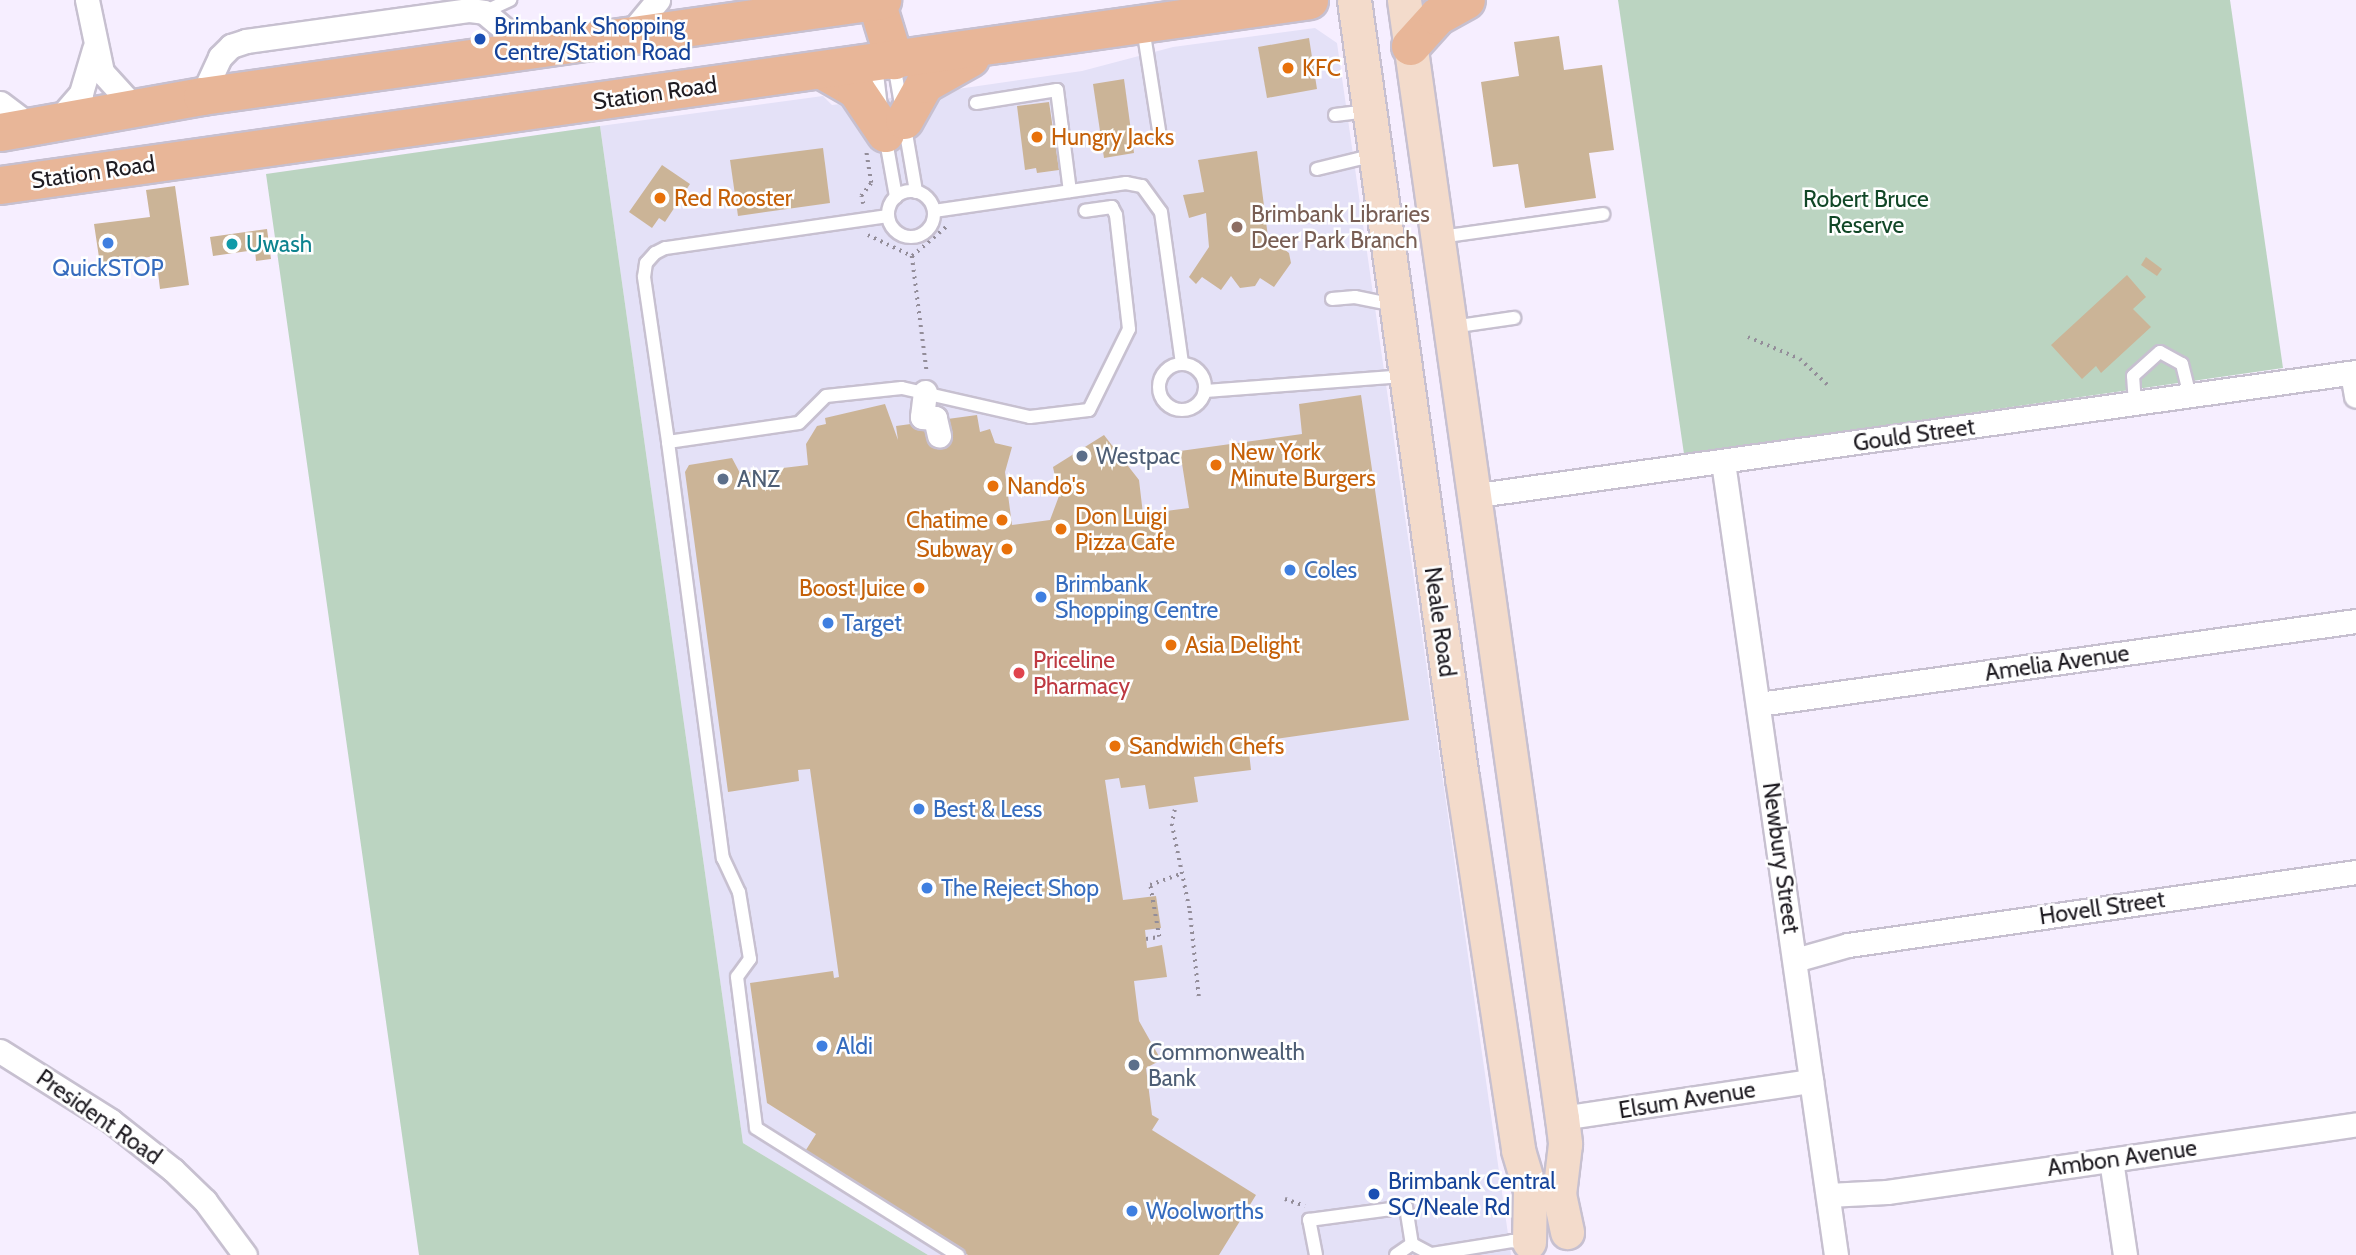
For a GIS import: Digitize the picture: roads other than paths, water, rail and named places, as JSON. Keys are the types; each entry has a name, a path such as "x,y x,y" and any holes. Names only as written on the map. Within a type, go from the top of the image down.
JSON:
{"main road":[{"path":"30,126 202,96 882,0"},
{"name":"Station Road","path":"0,185 1309,0"},
{"path":"1410,47 1437,16 1466,0"},
{"path":"876,1 885,61"},
{"path":"822,70 856,90 894,127 924,84 993,46"}],"street":[{"path":"88,0 94,49 110,84 134,107"},
{"path":"628,36 658,0"},
{"name":"Neale Road","path":"1354,0 1371,111 1404,376 1461,767 1518,1150 1530,1190 1527,1247"},
{"path":"1404,0 1471,496 1562,1118 1565,1144 1559,1194 1575,1243"},
{"path":"202,96 220,57 231,46 470,10 484,12 529,50"},
{"path":"0,103 30,126 81,93 94,49"},
{"path":"1404,376 1454,368"},
{"path":"2354,372 2356,396"},
{"name":"Gould Street","path":"1471,496 2354,372"},
{"path":"925,392 922,417 935,418 939,436"},
{"name":"Newbury Street","path":"1723,462 1836,1255"},
{"name":"Amelia Avenue","path":"1759,704 2356,621"},
{"path":"1461,767 1510,762"},
{"name":"Hovell Street","path":"1794,952 2356,872"},
{"name":"President Road","path":"0,1051 111,1121 173,1170 205,1201 245,1255"},
{"name":"Elsum Avenue","path":"1562,1118 1811,1081"},
{"name":"Ambon Avenue","path":"1828,1201 2356,1124"},
{"path":"2111,1160 2125,1255"},
{"path":"1527,1247 1546,1229 1575,1243"}],"lane":[{"path":"484,12 510,0"},
{"path":"1143,24 1160,136"},
{"path":"885,61 894,127 896,197 888,216"},
{"path":"885,61 894,127 916,192 928,199 933,211 931,225 914,237 900,234 888,216"},
{"path":"976,103 1057,90 1070,191"},
{"path":"1335,115 1371,111"},
{"path":"1317,169 1376,155"},
{"path":"933,211 1126,183 1142,187 1155,200 1164,223 1182,363"},
{"path":"896,197 916,192"},
{"path":"668,442 799,423 826,396 902,388 1030,416 1089,410 1129,330 1116,215 1112,207 1085,211"},
{"path":"1436,238 1603,214"},
{"path":"888,216 665,248 654,253 646,263 644,277 723,858 739,892 750,959 737,977 755,1128 958,1255"},
{"path":"1332,299 1354,297 1395,305"},
{"path":"1448,327 1514,318"},
{"path":"2135,404 2133,376 2160,352 2182,364 2190,396"},
{"path":"1182,363 1197,369 1205,391 1198,405 1184,411 1164,402 1159,380 1168,368 1182,363"},
{"path":"1205,391 1404,376"},
{"path":"1317,1255 1309,1220 1406,1207 1412,1244"},
{"path":"1412,1244 1432,1254 1512,1241 1527,1247"},
{"path":"1396,1255 1412,1244"}],"place":[{"name":"Brimbank Shopping Centre/Station Road","path":"480,39"},
{"name":"KFC","path":"1288,68"},
{"name":"Hungry Jacks","path":"1037,137"},
{"name":"Red Rooster","path":"660,198"},
{"name":"Brimbank Libraries Deer Park Branch","path":"1237,227"},
{"name":"QuickSTOP","path":"108,243"},
{"name":"Uwash","path":"232,244"},
{"name":"Westpac","path":"1082,456"},
{"name":"New York Minute Burgers","path":"1216,465"},
{"name":"ANZ","path":"723,479"},
{"name":"Nando's","path":"993,486"},
{"name":"Chatime","path":"1002,520"},
{"name":"Don Luigi Pizza Cafe","path":"1061,529"},
{"name":"Subway","path":"1007,549"},
{"name":"Coles","path":"1290,570"},
{"name":"Boost Juice","path":"919,588"},
{"name":"Brimbank Shopping Centre","path":"1041,597"},
{"name":"Target","path":"828,623"},
{"name":"Asia Delight","path":"1171,645"},
{"name":"Priceline Pharmacy","path":"1019,673"},
{"name":"Sandwich Chefs","path":"1115,746"},
{"name":"Best & Less","path":"919,809"},
{"name":"The Reject Shop","path":"927,888"},
{"name":"Aldi","path":"822,1046"},
{"name":"Commonwealth Bank","path":"1134,1065"},
{"name":"Brimbank Central SC/Neale Rd","path":"1374,1194"},
{"name":"Woolworths","path":"1132,1211"}],"park label":[{"name":"Robert Bruce Reserve","path":"1866,212"}]}
